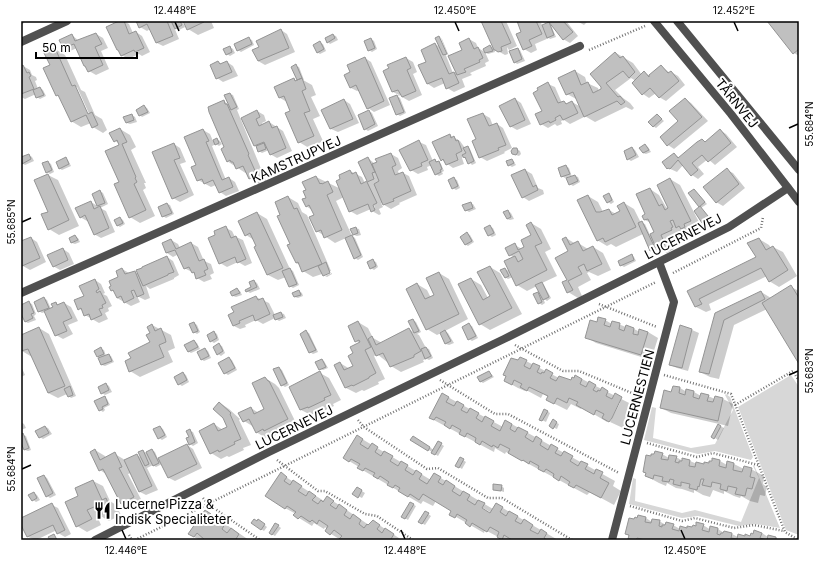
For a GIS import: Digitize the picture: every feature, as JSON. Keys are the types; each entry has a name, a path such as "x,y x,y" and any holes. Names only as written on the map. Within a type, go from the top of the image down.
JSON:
{"street":[{"path":"21,42 67,21"},
{"name":"TÅRNVEJ","path":"654,21 731,114 799,202"},
{"name":"TÅRNVEJ","path":"677,21 799,170"},
{"name":"KAMSTRUPVEJ","path":"21,293 580,46"},
{"name":"LUCERNEVEJ","path":"95,540 269,452 504,339 729,227 788,188"},
{"name":"LUCERNESTIEN","path":"612,540 674,302 659,262"}],"path":[{"path":"580,46 590,50 654,21"},
{"path":"136,540 522,349 761,228 766,203"},
{"path":"585,299 667,331"},
{"path":"504,339 562,371 579,371 649,400"},
{"path":"735,405 793,372 799,381"},
{"path":"656,373 731,394 785,532"},
{"path":"432,374 495,414 508,414 628,478"},
{"path":"352,412 364,426 426,469 438,468 488,498 502,498 572,540"},
{"path":"638,441 697,457 713,453 759,465"},
{"path":"269,452 318,491 325,491 365,514 377,516 412,540"},
{"path":"196,489 208,504 260,540"},
{"path":"622,504 682,521 695,518 734,528 754,525 785,532 798,539"}],"shaded area":[{"path":"791,375 799,387 799,535 786,530 738,407"},
{"path":"726,394 730,397 753,457 751,460 715,451 698,454 644,440 652,407 656,408 653,438 691,448 715,444 733,410 725,395"},
{"path":"754,465 780,528 756,524 739,526 698,516 682,518 629,504 633,478 636,479 635,501 682,513 695,510 741,522 759,478 753,466"}],"building":[{"path":"119,21 124,21 129,34 136,31 144,48 135,52 134,50 121,56 106,27"},
{"path":"136,21 167,21 173,36 156,43 147,24 139,28"},
{"path":"171,21 180,21 182,25 175,29"},
{"path":"183,21 204,21 204,22 187,30"},
{"path":"481,21 501,21 511,43 501,47 502,51 498,52 494,50"},
{"path":"517,21 536,21 542,34 529,40 532,46 523,50 516,34 521,32"},
{"path":"548,21 563,21 573,32 563,40"},
{"path":"767,21 799,21 799,49 793,54"},
{"path":"549,22 554,35 547,38 542,25"},
{"path":"281,29 289,48 258,61 252,50 259,47 256,41"},
{"path":"96,33 102,44 95,47 103,65 88,72 74,44 63,48 59,40 72,34 75,41"},
{"path":"333,34 335,38 327,43 325,38"},
{"path":"439,36 447,54 443,55 435,38"},
{"path":"249,37 252,44 237,51 234,44"},
{"path":"371,38 375,48 368,51 364,41"},
{"path":"469,38 474,49 478,47 483,58 479,60 480,62 464,69 466,72 457,75 448,56 462,50 459,43"},
{"path":"320,41 324,49 317,53 313,45"},
{"path":"435,43 449,74 454,72 459,83 446,89 442,78 427,84 418,65 426,62 421,50"},
{"path":"490,45 493,51 485,53 483,49"},
{"path":"230,46 232,52 226,55 223,49"},
{"path":"55,48 72,86 75,85 88,114 92,112 98,125 92,128 86,115 71,122 58,95 56,96 43,68 50,65 44,53"},
{"path":"518,48 522,59 514,63 509,51"},
{"path":"615,52 620,58 623,56 635,72 629,78 623,71 606,83 618,97 620,96 625,102 621,105 617,101 584,117 573,92 566,95 558,78 575,70 581,85 588,82 593,93 601,89 601,87 590,74"},
{"path":"365,57 384,101 367,109 356,85 350,88 344,75 350,72 347,65"},
{"path":"406,57 411,68 407,70 416,91 402,97 398,90 392,92 383,71 389,68 387,65"},
{"path":"218,61 220,64 227,61 232,72 216,79 210,65"},
{"path":"296,64 302,78 297,80 291,67"},
{"path":"23,65 27,73 29,72 31,76 29,77 34,89 21,94 21,66"},
{"path":"661,65 668,73 671,71 679,81 659,98 650,88 642,95 632,83 644,71 649,77 649,75"},
{"path":"294,78 295,81 302,78 306,89 302,91 310,111 304,113 314,136 298,143 285,113 290,111 284,96 279,98 274,87"},
{"path":"548,82 558,103 564,101 566,104 572,101 578,113 563,120 560,115 555,118 556,120 550,123 549,121 540,125 535,114 542,111 533,93 538,90 537,88"},
{"path":"40,87 44,95 36,98 33,90"},
{"path":"230,93 237,107 231,110 224,95"},
{"path":"397,95 404,112 396,115 389,98"},
{"path":"515,98 525,120 510,127 499,106"},
{"path":"685,98 702,117 667,146 660,137 678,121 669,111"},
{"path":"344,99 353,119 330,129 321,110"},
{"path":"224,100 257,175 249,179 243,166 236,169 233,162 230,160 227,162 221,149 224,147 209,112 208,107"},
{"path":"144,105 148,112 139,116 136,110"},
{"path":"257,110 260,117 256,119 259,126 269,121 272,128 277,126 286,148 270,155 264,142 254,146 241,118"},
{"path":"369,110 375,124 364,130 358,115"},
{"path":"483,113 489,126 497,123 506,145 498,148 499,150 479,158 472,141 476,139 467,119"},
{"path":"132,114 134,120 126,123 123,117"},
{"path":"657,114 662,119 653,127 648,122"},
{"path":"120,128 127,142 122,144 136,177 137,182 134,184 146,210 129,218 114,184 119,182 105,151 119,145 117,140 114,142 109,133"},
{"path":"203,129 209,141 206,142 222,180 229,177 233,187 219,193 213,180 204,184 202,179 197,181 191,167 196,165 184,137"},
{"path":"720,129 731,143 708,162 702,155 692,163 698,170 691,176 678,160 670,169 667,169 662,162 674,153 678,158 697,142 702,139 705,142"},
{"path":"450,134 451,138 454,136 456,141 458,140 462,151 456,154 458,160 446,165 443,159 441,161 432,142"},
{"path":"217,138 219,143 215,145 213,140"},
{"path":"419,140 428,160 421,163 422,166 410,171 399,150"},
{"path":"174,143 180,158 174,160 188,192 172,199 152,152"},
{"path":"264,143 266,149 258,152 256,146"},
{"path":"645,144 649,150 643,153 639,148"},
{"path":"468,146 474,161 468,164 465,157 464,158 462,155 466,153 463,148"},
{"path":"632,147 636,155 627,160 624,151"},
{"path":"513,148 517,148 518,152 516,155 512,154 511,151"},
{"path":"391,153 396,165 392,167 395,175 403,172 411,191 393,199 394,201 383,205 374,184 379,181 372,164 377,162 375,159"},
{"path":"29,154 31,159 22,164 21,157"},
{"path":"66,157 69,164 59,169 56,162"},
{"path":"368,157 375,172 372,173 374,179 367,182 377,203 373,205 375,210 371,212 368,204 349,212 336,181 340,179 339,175 350,170 352,174 356,172 361,184 367,181 358,162"},
{"path":"435,159 436,162 439,161 442,169 440,170 441,172 435,175 429,162"},
{"path":"512,159 514,163 508,166 506,161"},
{"path":"48,161 52,170 46,173 42,163"},
{"path":"566,165 570,174 561,177 558,168"},
{"path":"727,168 739,184 716,203 703,187"},
{"path":"525,169 533,187 536,185 538,190 522,198 511,175"},
{"path":"48,174 69,220 48,230 41,214 48,212 34,180"},
{"path":"575,175 578,181 569,185 566,178"},
{"path":"316,176 320,184 328,181 333,192 327,195 342,230 324,238 321,230 316,232 309,217 314,215 309,205 306,207 302,199 306,198 303,191 306,190 302,182"},
{"path":"454,177 458,186 452,189 448,180"},
{"path":"670,178 691,221 684,224 685,227 681,229 679,226 676,228 673,220 670,221 673,227 671,228 672,230 661,235 665,244 656,248 650,234 654,232 648,219 644,220 642,216 645,214 636,194 650,188 659,206 662,204 665,210 668,208 657,185"},
{"path":"694,189 705,202 699,207 688,193"},
{"path":"100,190 105,203 97,206 92,194"},
{"path":"609,193 612,200 607,203 603,196"},
{"path":"588,195 596,212 609,209 612,215 620,211 617,206 624,202 636,227 605,242 603,238 597,241 577,200"},
{"path":"288,196 294,209 297,208 322,264 302,272 298,262 296,263 287,245 290,244 277,216 280,215 275,202"},
{"path":"91,201 94,209 100,206 109,228 94,235 85,215 80,218 75,208"},
{"path":"471,202 473,208 465,211 462,205"},
{"path":"167,203 172,213 162,217 158,207"},
{"path":"700,206 712,221 704,226 694,211"},
{"path":"508,210 511,217 507,219 503,212"},
{"path":"257,212 283,268 267,275 254,247 256,246 250,233 245,236 238,221"},
{"path":"120,217 123,223 117,226 114,220"},
{"path":"642,221 655,248 650,251 638,223"},
{"path":"531,222 542,243 535,246 547,270 516,286 504,261 515,256 518,262 523,259 519,251 509,256 505,248 515,243 518,250 524,247 521,240 531,235 526,225"},
{"path":"490,225 494,233 488,236 484,228"},
{"path":"226,226 231,238 236,236 246,259 237,263 235,257 219,264 208,238 215,235 214,231"},
{"path":"356,227 358,233 353,235 350,229"},
{"path":"467,232 472,241 465,245 460,237"},
{"path":"75,235 78,240 71,243 69,238"},
{"path":"352,235 361,255 354,259 345,238"},
{"path":"31,237 40,258 22,266 21,241"},
{"path":"566,237 570,245 578,241 583,251 593,246 602,264 587,271 584,264 578,267 582,274 568,281 573,290 567,293 562,282 567,280 555,258 568,251 562,239"},
{"path":"759,238 766,250 773,246 788,270 769,282 761,268 699,299 702,304 695,307 687,291 756,257 747,243"},
{"path":"171,239 176,249 191,242 199,261 204,259 208,269 204,271 206,275 196,279 194,272 192,273 189,267 184,269 175,250 166,253 162,243"},
{"path":"63,248 68,260 53,267 47,255"},
{"path":"632,254 634,260 620,266 618,261"},
{"path":"167,256 174,272 143,286 136,270"},
{"path":"373,259 376,266 370,269 367,262"},
{"path":"326,262 330,273 323,276 318,266"},
{"path":"490,266 512,308 479,325 458,284 471,278 483,300 490,296 477,272"},
{"path":"122,268 125,274 135,271 144,294 137,297 134,290 131,291 134,298 124,303 121,296 117,298 113,290 111,291 109,287 111,286 109,281 118,277 116,271"},
{"path":"290,268 297,284 289,287 282,271"},
{"path":"505,268 509,276 505,278 500,270"},
{"path":"439,272 459,314 426,330 406,289 417,283 425,299 434,295 426,278"},
{"path":"95,279 99,289 96,291 97,293 100,291 106,303 102,305 103,308 99,309 102,315 91,320 89,314 84,316 81,308 78,310 74,300 84,296 79,286"},
{"path":"254,280 257,287 246,292 245,290 251,287 249,282"},
{"path":"542,282 549,297 543,300 535,285"},
{"path":"791,285 799,298 799,364 762,303"},
{"path":"237,288 240,293 232,296 230,292"},
{"path":"299,290 301,295 294,297 292,293"},
{"path":"761,291 765,299 724,320 709,374 699,372 715,313"},
{"path":"538,292 542,302 538,304 533,294"},
{"path":"256,296 258,300 263,298 270,314 255,321 253,315 239,321 240,323 233,326 228,315 234,312 231,307"},
{"path":"44,297 49,308 38,312 34,302"},
{"path":"29,301 34,313 31,314 33,318 25,322 21,314 21,305"},
{"path":"56,302 57,305 64,302 72,318 63,322 67,331 55,336 44,311 53,307 51,304"},
{"path":"281,312 283,317 275,320 273,315"},
{"path":"598,317 606,319 604,325 610,327 612,321 620,323 619,329 624,331 626,325 634,328 633,334 638,335 639,329 648,332 641,355 585,338 590,320 597,322"},
{"path":"413,319 419,331 414,333 408,321"},
{"path":"358,321 371,347 365,350 376,373 353,386 352,385 345,388 334,365 340,362 344,370 353,366 348,356 353,353 350,347 360,342 359,340 355,342 348,326"},
{"path":"194,322 198,331 193,333 189,324"},
{"path":"469,323 476,336 468,340 462,327"},
{"path":"152,324 155,331 161,328 165,338 166,342 159,345 164,357 129,372 125,361 131,358 128,353 150,342 146,335 150,333 147,327"},
{"path":"680,325 692,329 682,368 669,365"},
{"path":"39,327 65,386 48,393 28,349 21,351 21,335"},
{"path":"409,328 421,351 414,355 414,357 390,367 383,353 376,356 368,339 372,336 376,345"},
{"path":"306,330 316,350 309,353 300,334"},
{"path":"445,330 451,341 445,344 440,333"},
{"path":"214,331 217,338 210,342 207,335"},
{"path":"194,340 198,347 188,352 184,345"},
{"path":"219,343 223,351 217,355 213,347"},
{"path":"101,347 104,354 97,357 94,351"},
{"path":"426,347 431,356 425,359 421,349"},
{"path":"205,348 209,356 201,360 197,352"},
{"path":"109,354 112,361 101,365 98,358"},
{"path":"229,357 235,368 224,374 218,363"},
{"path":"520,357 527,360 524,366 530,369 533,363 540,366 537,372 541,374 542,372 544,373 546,369 553,373 550,378 556,381 559,376 571,380 575,375 582,379 580,384 586,387 589,381 596,385 593,390 597,392 598,390 600,391 602,387 608,391 606,396 612,399 615,393 622,397 612,418 609,422 602,418 604,414 596,410 594,415 576,405 578,402 569,398 567,403 557,398 554,404 546,400 548,396 529,387 527,391 520,387 522,384 514,380 512,385 504,381 506,376 503,375 511,358 518,360"},
{"path":"322,359 326,367 319,370 315,362"},
{"path":"279,367 287,383 281,386 273,369"},
{"path":"320,371 331,395 324,398 325,400 300,410 289,387"},
{"path":"489,371 492,376 480,382 477,377"},
{"path":"183,372 187,380 178,385 174,377"},
{"path":"265,377 269,381 288,419 264,431 263,429 256,433 249,419 243,422 238,413 251,407 254,414 264,409 252,383"},
{"path":"106,383 109,390 101,394 98,387"},
{"path":"70,386 73,395 68,397 64,389"},
{"path":"673,386 680,387 679,393 685,395 686,389 694,391 693,397 699,399 701,393 709,395 707,401 713,402 715,396 723,398 718,421 660,408 664,390 671,392"},
{"path":"442,393 449,397 446,402 454,406 457,401 464,405 461,410 467,413 470,408 479,413 476,418 482,422 485,416 494,421 491,426 500,431 505,420 512,424 510,429 515,432 518,427 528,432 525,437 533,442 536,436 542,440 540,445 548,450 551,444 558,448 555,453 561,456 564,451 573,456 570,461 578,466 581,461 588,464 585,469 594,474 596,469 603,472 600,478 609,483 601,498 576,485 574,488 568,485 570,482 561,476 559,481 553,477 554,474 546,469 544,472 538,469 539,466 530,461 529,464 508,453 510,449 500,444 498,448 493,445 492,447 482,441 480,445 475,442 476,438 467,433 465,437 459,434 461,430 452,425 450,429 444,425 446,422 436,417 434,420 429,418"},
{"path":"105,396 108,404 102,407 103,409 99,411 94,401"},
{"path":"219,402 231,413 230,414 241,439 234,442 235,444 219,452 218,450 210,454 199,431 214,423 218,431 227,427 223,418 213,409"},
{"path":"544,409 548,411 542,421 539,420"},
{"path":"553,419 557,422 553,429 549,426"},
{"path":"718,424 721,426 714,439 711,437"},
{"path":"45,426 49,433 39,438 35,431"},
{"path":"160,426 165,435 158,439 153,429"},
{"path":"190,429 195,442 189,445 186,438 189,437 186,431"},
{"path":"23,433 29,448 24,450 21,443 21,434"},
{"path":"357,435 363,439 360,444 368,449 372,443 378,447 375,452 381,456 384,451 393,456 390,461 398,466 401,461 408,465 405,470 413,475 416,470 422,474 419,479 427,484 434,473 441,477 438,482 443,485 446,480 455,486 452,491 460,496 463,491 470,495 467,500 475,505 478,500 485,503 482,508 490,513 496,503 503,507 500,512 506,516 509,511 518,516 515,521 521,524 524,519 533,525 530,530 538,534 541,529 547,533 544,538 547,540 512,540 504,535 502,540 497,537 499,532 490,527 487,532 472,523 470,527 465,523 467,520 457,514 455,518 449,515 451,511 423,494 419,500 410,494 408,497 398,491 400,488 395,485 393,488 387,485 389,482 380,476 378,479 373,476 375,473 365,468 363,471 357,468 360,464 351,459 349,462 343,458"},
{"path":"413,436 430,447 428,451 410,440"},
{"path":"438,441 442,443 435,455 431,453"},
{"path":"187,444 197,464 168,478 158,458"},
{"path":"95,449 100,460 115,452 122,467 119,468 134,497 121,504 103,469 99,471 90,452"},
{"path":"152,449 159,463 153,466 146,452"},
{"path":"143,450 149,464 145,466 138,452"},
{"path":"655,451 663,453 661,459 668,460 669,455 677,456 675,462 679,463 679,461 682,461 682,458 690,460 689,466 695,467 696,462 704,464 704,462 709,463 709,461 712,461 712,458 720,460 719,466 726,468 727,461 734,463 733,470 742,472 744,466 752,468 750,477 755,478 752,489 747,488 745,496 735,494 737,488 728,486 727,491 720,489 721,484 712,482 711,487 702,485 704,479 701,479 697,490 689,488 690,484 681,482 681,486 673,484 674,480 670,479 669,482 662,481 663,477 654,475 653,479 645,476 646,473 643,472 646,455 651,456 651,454 654,454"},
{"path":"137,454 152,486 139,492 124,460"},
{"path":"460,457 464,459 459,468 455,466"},
{"path":"281,472 287,477 284,481 290,485 293,480 302,486 298,491 306,496 309,491 316,496 312,500 318,504 321,500 323,502 327,496 334,501 330,505 336,509 339,504 347,510 344,515 350,519 353,514 361,520 359,524 364,528 373,520 380,525 377,529 382,533 385,528 394,534 391,539 393,540 341,540 339,539 342,536 334,530 330,535 325,531 328,526 319,520 317,524 312,520 310,522 301,516 298,519 293,515 296,512 287,506 285,509 265,496"},
{"path":"44,475 53,493 46,497 37,478"},
{"path":"93,480 102,500 106,498 111,510 98,516 94,507 87,510 92,519 76,527 65,502 78,496 75,488"},
{"path":"493,484 502,485 501,491 493,490"},
{"path":"357,487 362,490 358,498 352,494"},
{"path":"34,492 37,498 32,501 28,495"},
{"path":"410,502 414,504 405,519 401,517"},
{"path":"52,503 65,530 57,534 53,525 27,537 21,525 21,518"},
{"path":"205,510 211,514 208,519 213,523 217,518 225,524 222,529 227,533 231,528 239,534 236,539 238,540 205,540 197,533 194,537 188,534"},
{"path":"425,511 429,513 422,524 418,522"},
{"path":"638,515 646,517 645,522 651,523 652,519 660,520 659,526 662,527 662,525 665,525 666,522 674,524 672,529 679,531 680,526 687,528 687,526 696,526 696,522 704,524 702,530 709,532 710,526 718,528 717,534 720,535 724,531 732,533 731,538 737,539 738,534 750,536 751,533 753,534 754,530 762,533 760,538 767,540 628,539 629,535 625,534 629,518 637,518"},
{"path":"254,519 257,521 258,519 265,524 261,530 251,523"},
{"path":"275,523 279,525 272,535 269,533"},
{"path":"54,534 57,540 50,540 48,537"},
{"path":"768,535 776,537 776,540 767,540"}],"place":[{"name":"Lucerne Pizza & Indisk Specialiteter","path":"102,511"}]}
